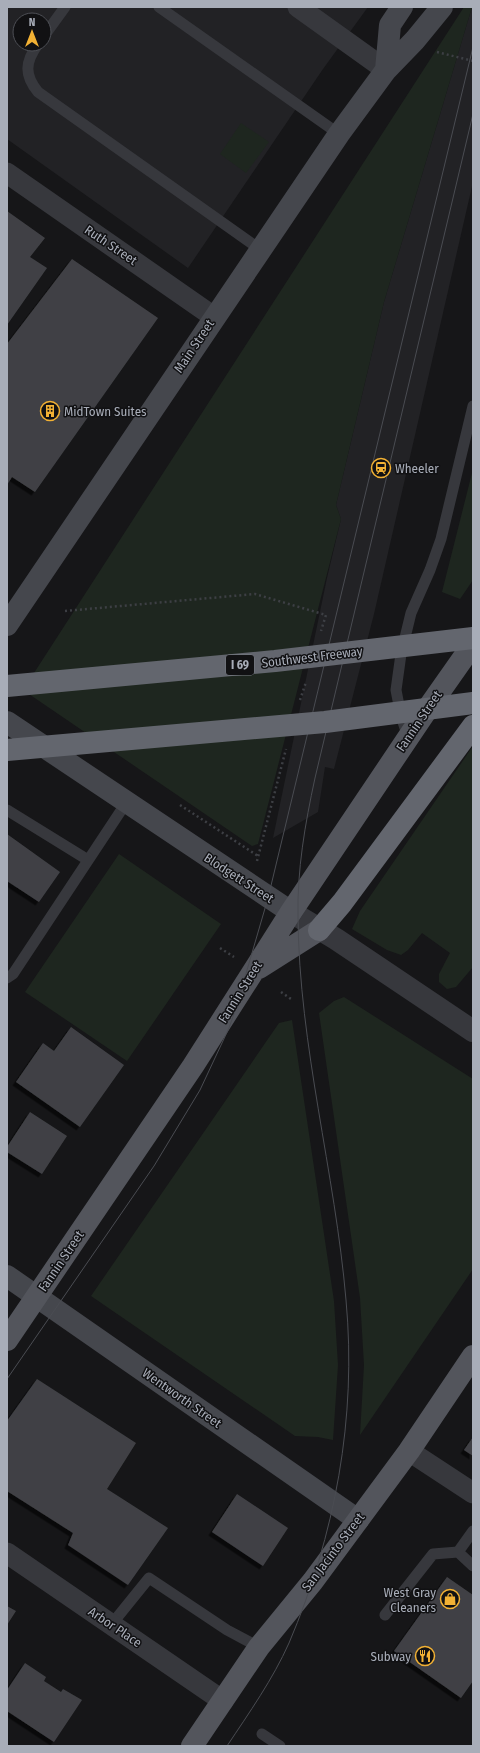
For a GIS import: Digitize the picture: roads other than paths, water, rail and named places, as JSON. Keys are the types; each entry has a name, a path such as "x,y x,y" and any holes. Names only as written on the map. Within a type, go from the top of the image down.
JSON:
{"highway":[{"name":"Southwest Freeway","path":"7,686 275,662 473,638"},
{"path":"7,750 325,722 473,703"},
{"path":"319,930 347,896 473,726"}],"main road":[{"path":"386,70 390,25 402,7"},
{"name":"Main Street","path":"7,624 339,134 386,70 415,40 442,7"},
{"name":"Fannin Street","path":"7,1340 193,1066 291,912 408,737 473,644"},
{"name":"Blodgett Street","path":"7,722 291,912"},
{"path":"253,972 319,930"},
{"name":"Wentworth Street","path":"7,1276 358,1520"},
{"name":"San Jacinto Street","path":"192,1746 259,1647 312,1581 409,1451 473,1356"}],"street":[{"path":"298,7 386,70"},
{"name":"Ruth Street","path":"7,173 214,317"},
{"name":"Blodgett Street","path":"291,912 336,939 473,1031"},
{"path":"409,1451 473,1493"},
{"name":"Arbor Place","path":"7,1553 223,1701"}],"lane":[{"path":"52,25 65,7"},
{"path":"160,7 339,134"},
{"path":"32,52 27,67 31,83 38,92 261,250"},
{"path":"408,737 401,716 396,690 401,654 411,613 430,570 441,539 473,406"},
{"path":"7,978 13,974 126,803"},
{"path":"7,810 88,860"},
{"path":"458,1552 473,1531"},
{"path":"385,1616 433,1554 458,1552 473,1566"},
{"path":"111,1625 149,1578 227,1630 259,1647"},
{"path":"262,1734 280,1746"}],"tram line":[{"path":"7,1379 154,1166 200,1090 229,1028 236,1008 268,898 473,47"},
{"path":"227,1746 268,1683 289,1643 319,1560 339,1475 345,1432 349,1344 341,1252 304,1013 298,917 300,864 315,778 473,114"}],"place":[{"name":"MidTown Suites","path":"50,411"},
{"name":"Wheeler","path":"381,468"},
{"name":"West Gray Cleaners","path":"450,1599"},
{"name":"Subway","path":"425,1656"}]}
